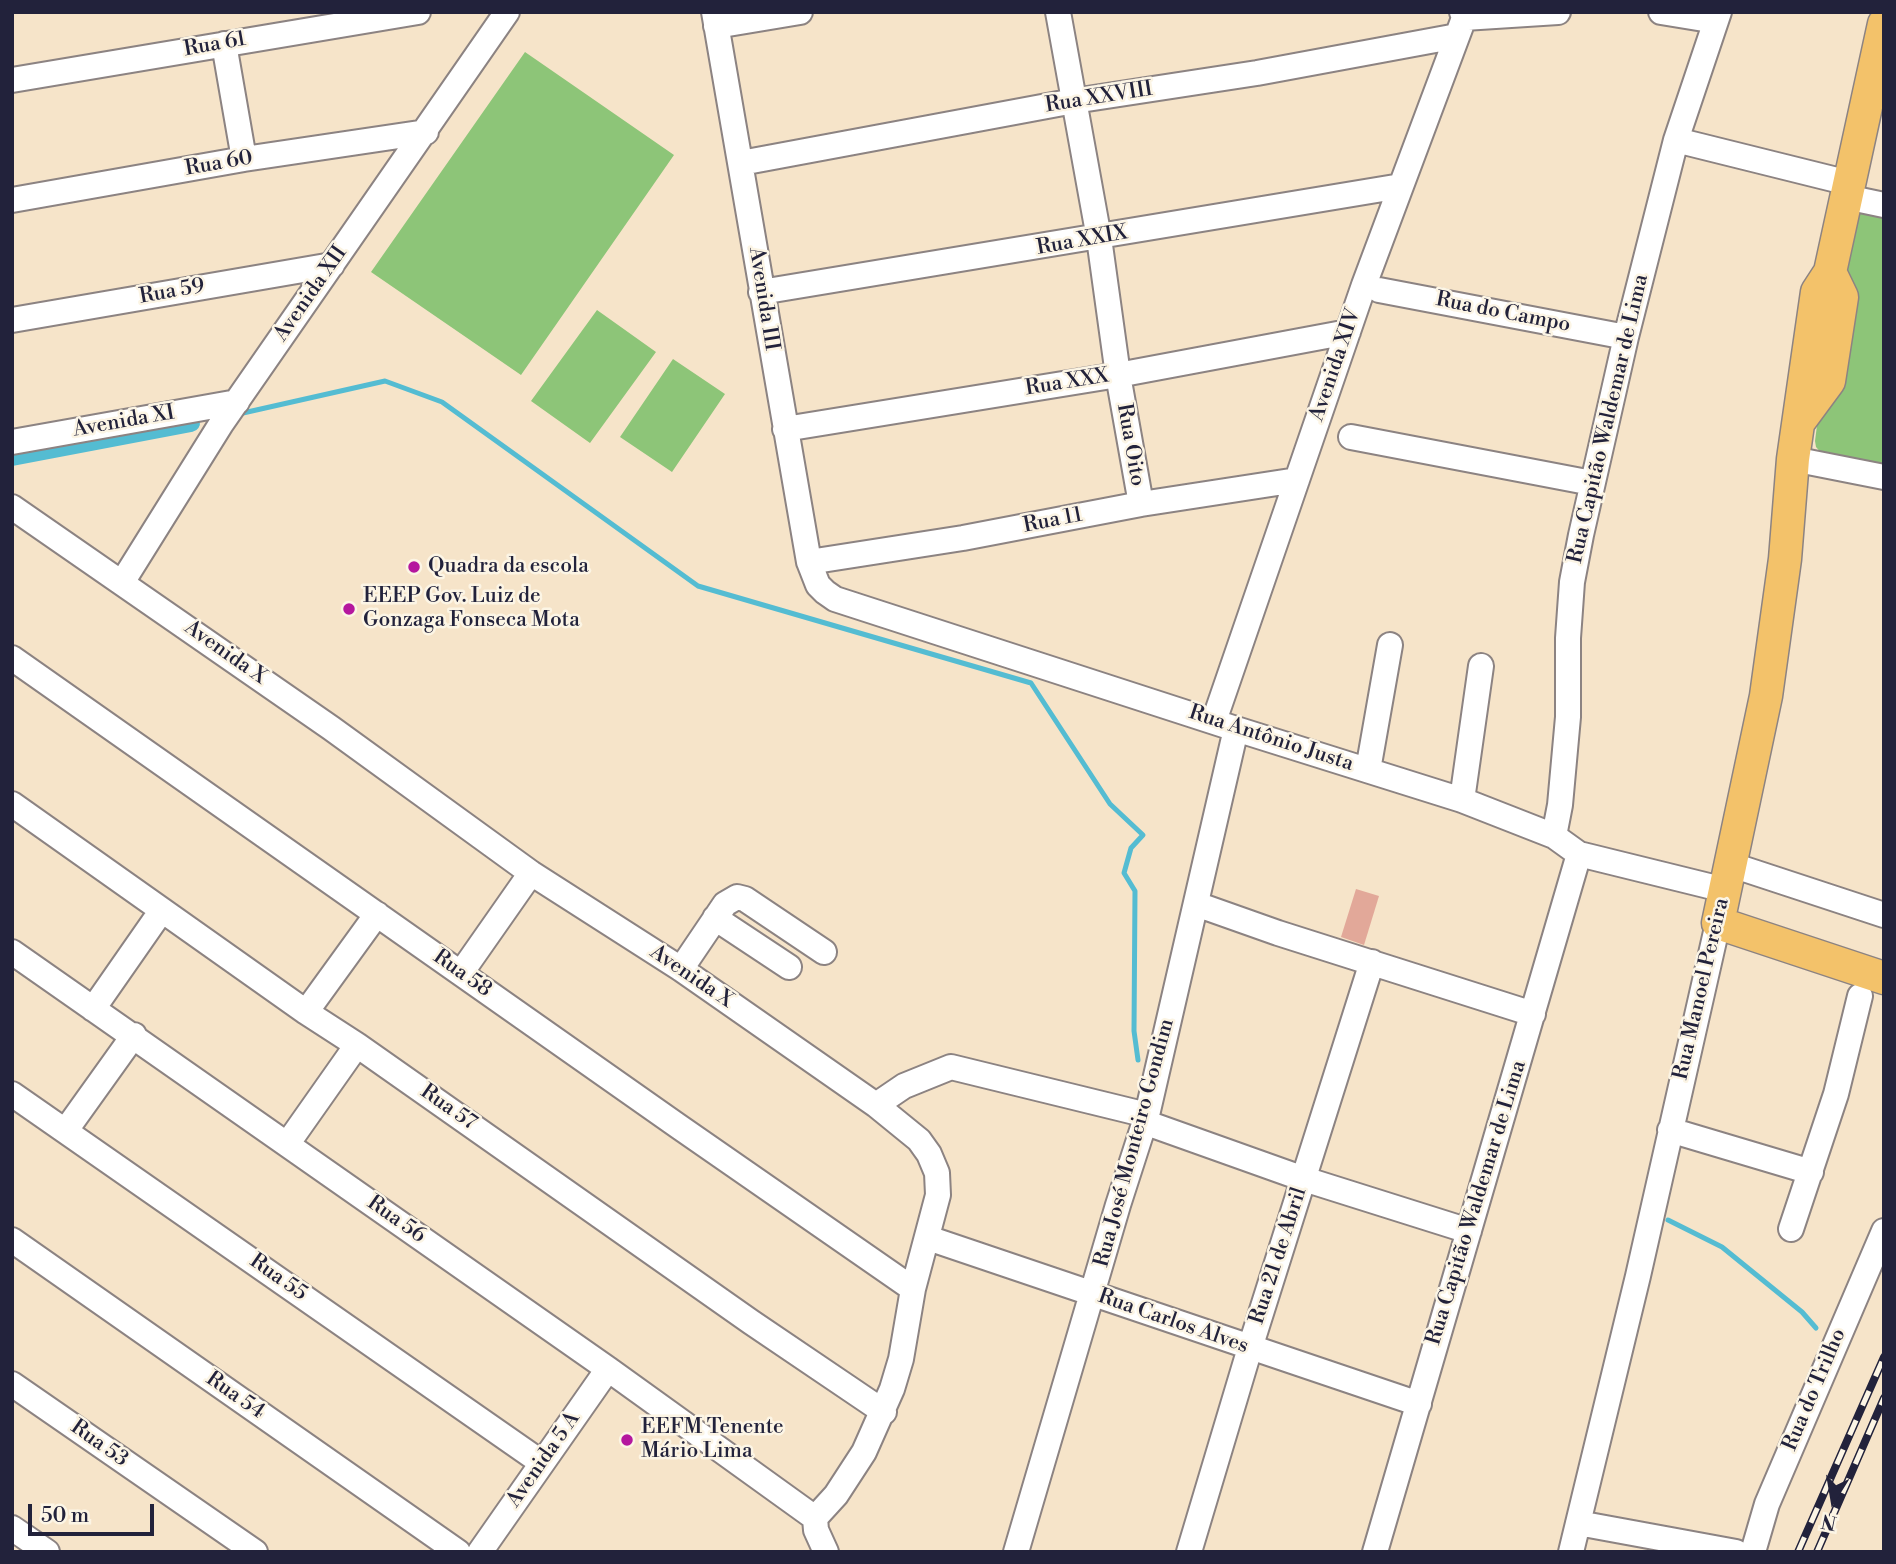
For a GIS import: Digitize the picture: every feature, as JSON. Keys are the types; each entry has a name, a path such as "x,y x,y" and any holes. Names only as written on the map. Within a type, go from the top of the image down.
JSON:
{"main road":[{"name":"Rua Manoel Pereira","path":"1718,923 1766,696 1785,559 1793,459 1801,420 1817,292 1830,272 1884,24"},
{"path":"1718,923 1872,987"}],"street":[{"name":"Rua 61","path":"12,80 418,12"},
{"name":"Avenida XII","path":"123,582 220,424 426,132 507,12"},
{"path":"715,19 800,12"},
{"name":"Rua Oito","path":"1058,12 1099,238 1118,375 1141,504"},
{"path":"1461,22 1558,12"},
{"path":"1661,12 1717,17"},
{"name":"Rua Capitão Waldemar de Lima","path":"1555,836 1568,717 1568,638 1572,582 1626,337 1676,140 1717,17"},
{"name":"Avenida III","path":"715,19 785,429 813,573"},
{"name":"Rua XXVIII","path":"741,163 1074,101 1257,73 1461,22"},
{"name":"Avenida XIV","path":"1225,725 1297,481 1348,332 1461,22"},
{"path":"224,44 244,159"},
{"name":"Rua 60","path":"12,200 244,159 426,132"},
{"path":"1676,140 1848,190 1884,205"},
{"name":"Rua XXIX","path":"761,292 1401,186"},
{"name":"Rua 59","path":"12,320 332,265"},
{"name":"Rua do Campo","path":"1379,290 1626,337"},
{"name":"Rua XXX","path":"785,429 1118,375 1348,332"},
{"name":"Avenida XI","path":"12,442 237,402"},
{"path":"1351,437 1592,483"},
{"path":"1793,459 1884,477"},
{"name":"Rua 11","path":"813,573 963,538 1141,504 1297,481"},
{"path":"12,507 123,582"},
{"name":"Rua Antônio Justa","path":"813,573 835,599 1462,800 1555,836 1578,854 1729,877 1884,915"},
{"name":"Avenida X","path":"123,582 531,873 681,969 876,1105 919,1140 937,1173 938,1195 913,1289 901,1359 884,1412 864,1452 836,1495 815,1518"},
{"path":"1368,771 1390,645"},
{"name":"Rua 58","path":"12,658 913,1289"},
{"path":"1462,800 1481,666"},
{"name":"Rua José Monteiro Gondim","path":"1016,1552 1145,1118 1196,904 1225,725"},
{"name":"Rua 57","path":"12,804 306,1013 357,1045 751,1322 884,1412"},
{"name":"Rua Capitão Waldemar de Lima","path":"1375,1552 1578,854"},
{"path":"461,973 531,873"},
{"path":"681,969 715,918 730,900 737,897 745,899 824,952"},
{"path":"1196,904 1278,933 1533,1014"},
{"path":"93,1009 162,910"},
{"path":"306,1013 377,914"},
{"path":"715,918 789,967"},
{"name":"Rua Manoel Pereira","path":"1571,1552 1635,1288 1718,923"},
{"name":"Rua 56","path":"12,952 288,1143 815,1518"},
{"name":"Rua 21 de Abril","path":"1189,1552 1250,1348 1372,962"},
{"path":"1791,1229 1872,987"},
{"path":"66,1130 134,1035"},
{"path":"288,1143 357,1045"},
{"path":"876,1105 904,1086 951,1067 1145,1118 1304,1179 1469,1231"},
{"name":"Rua 55","path":"16,1104 66,1130 542,1463"},
{"path":"1670,1130 1811,1172"},
{"name":"Rua do Trilho","path":"1753,1552 1767,1504 1884,1231"},
{"name":"Rua Carlos Alves","path":"928,1238 1419,1404"},
{"name":"Rua 54","path":"12,1240 458,1552"},
{"name":"Avenida 5 A","path":"480,1552 608,1369"},
{"name":"Rua 53","path":"12,1384 255,1552"},
{"path":"815,1518 816,1530 825,1552"},
{"path":"1578,1523 1736,1552"},
{"path":"12,1528 47,1552"}],"green space":[{"path":"525,52 674,155 521,375 371,272"},
{"path":"1853,210 1884,213 1884,469 1824,456 1816,447 1815,441 1838,260"},
{"path":"597,310 656,352 590,443 531,401"},
{"path":"673,359 725,394 672,472 620,437"}],"building":[{"path":"1356,889 1379,896 1364,945 1341,937"}],"waterway":[{"path":"243,413 385,381 442,402 698,586 1031,683 1110,804 1143,835 1131,848 1124,873 1135,891 1134,1031 1138,1060"},
{"path":"12,457 191,423"},
{"path":"1668,1220 1722,1247 1802,1312 1816,1328"}],"railway":[{"path":"1798,1552 1884,1357"},
{"path":"1817,1552 1884,1398"}],"place":[{"name":"Quadra da escola","path":"414,567"},
{"name":"EEEP Gov. Luiz de Gonzaga Fonseca Mota","path":"349,609"},
{"name":"EEFM Tenente Mário Lima","path":"627,1440"}]}
